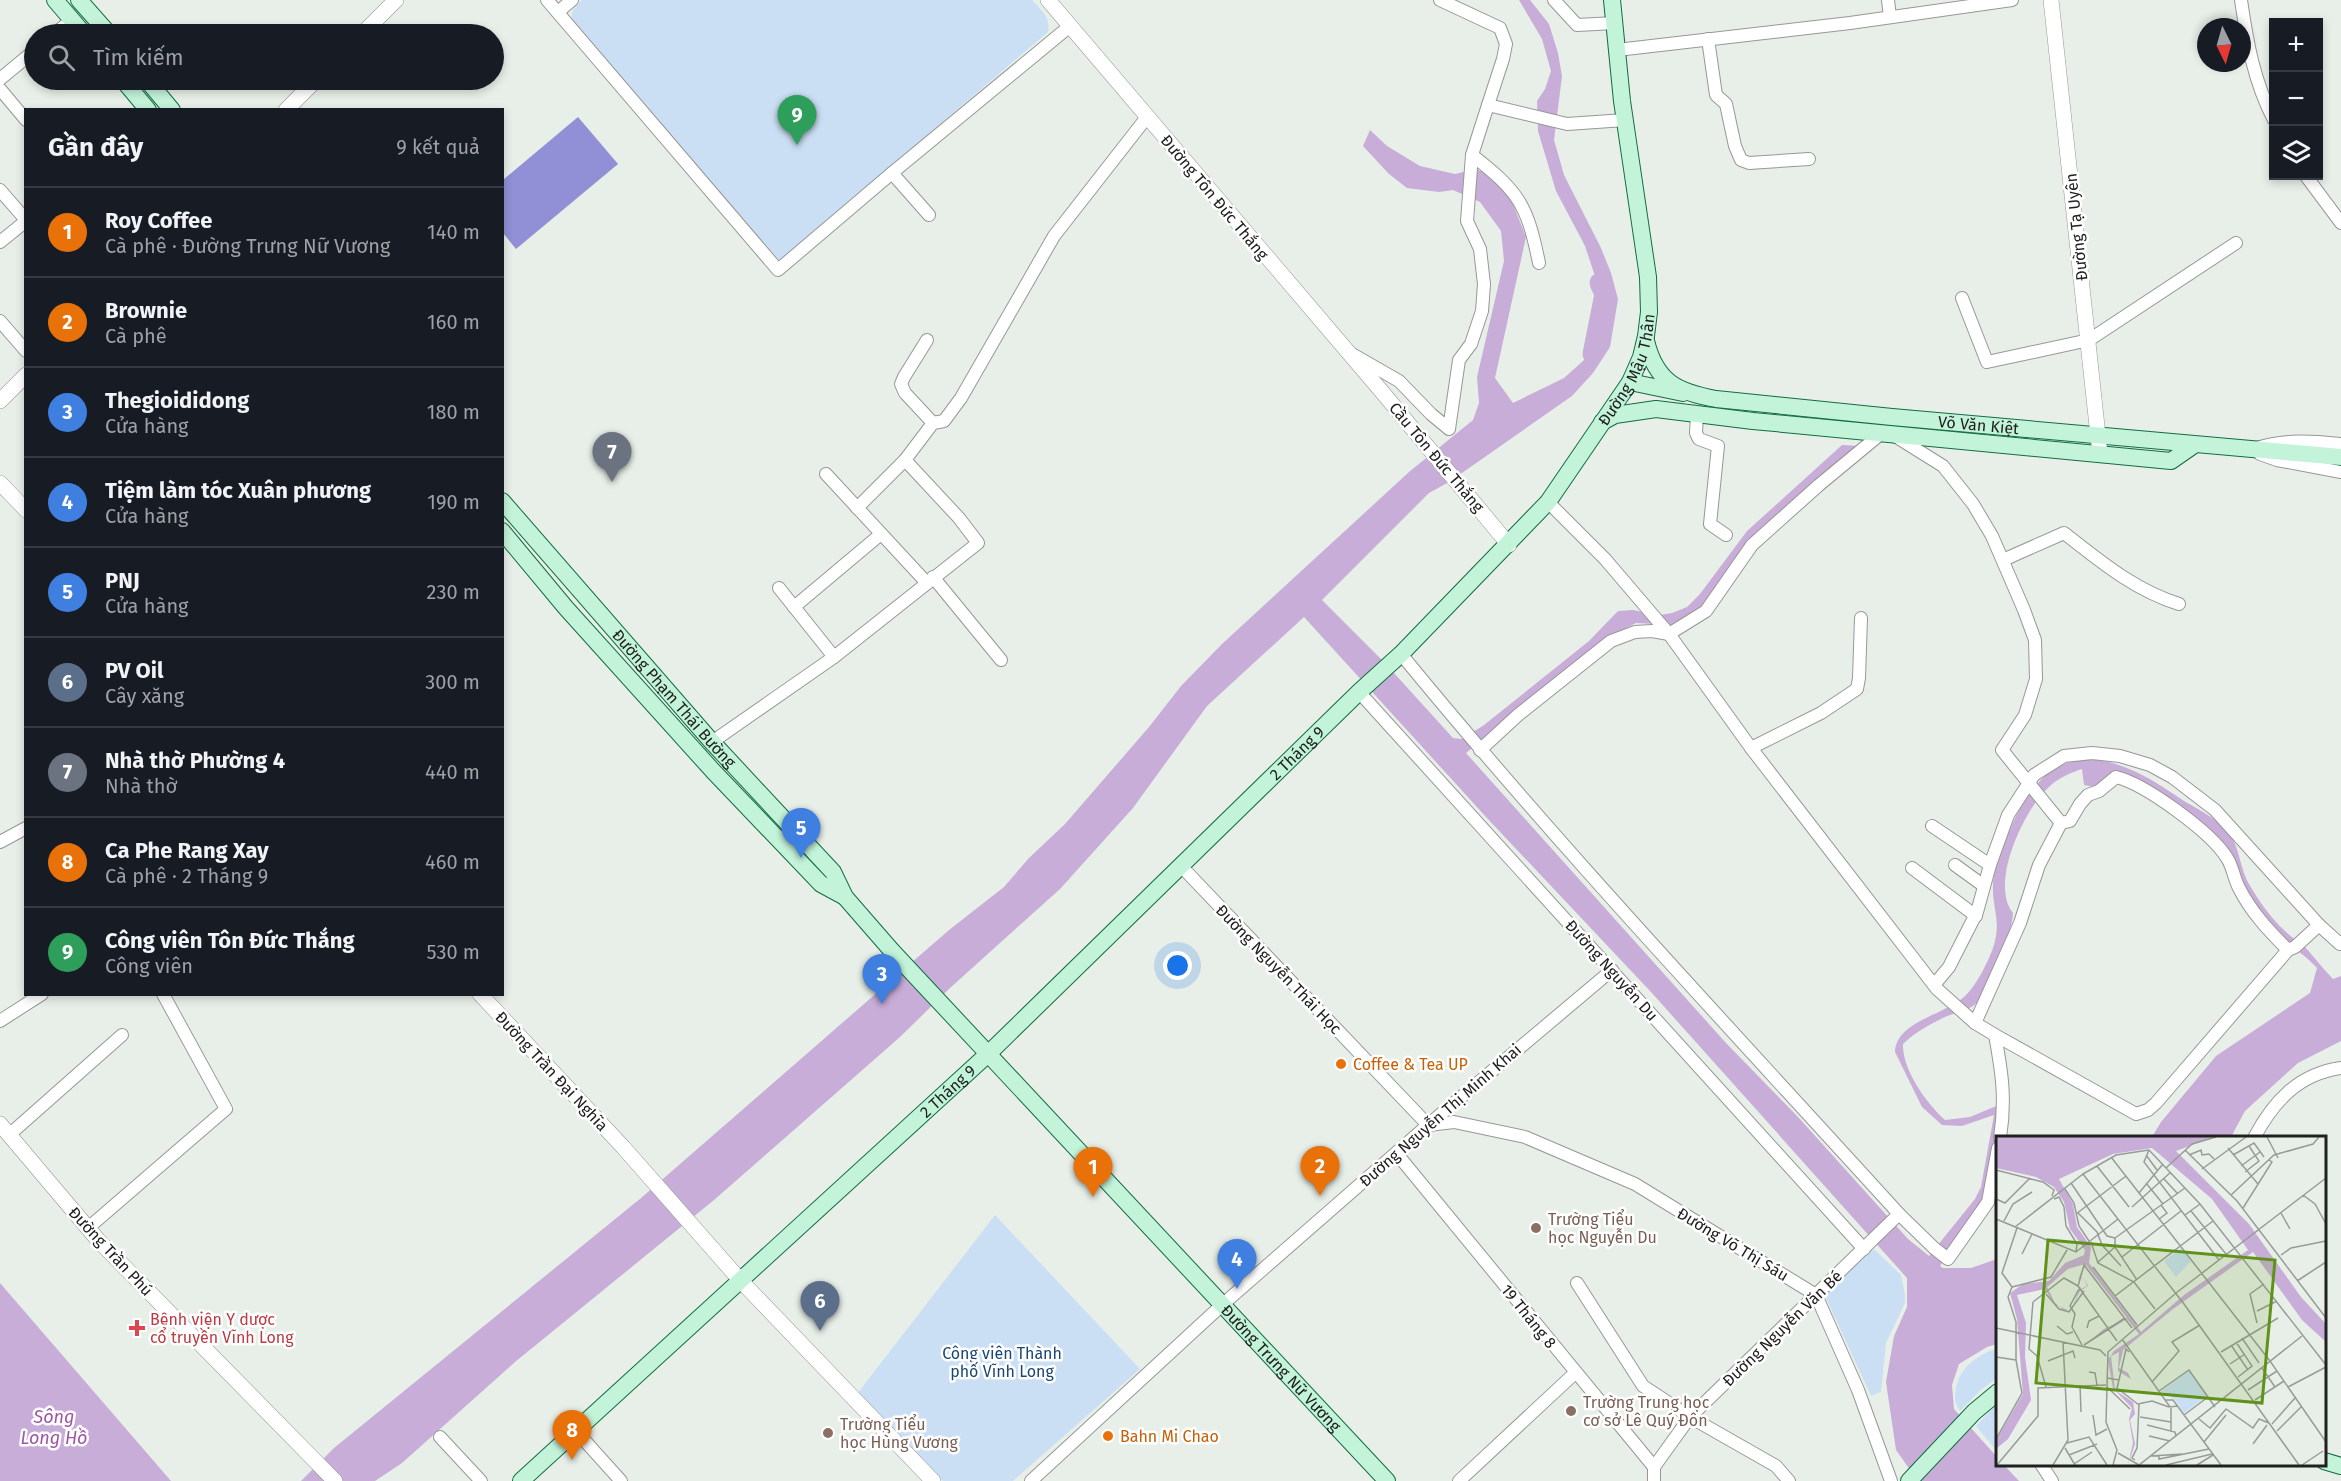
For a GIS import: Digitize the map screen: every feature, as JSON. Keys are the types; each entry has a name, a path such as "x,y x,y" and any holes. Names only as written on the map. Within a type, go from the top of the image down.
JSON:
{"main road":[{"path":"55,0 75,24"},
{"name":"Đường Mậu Thân","path":"1397,658 1509,545 1548,502 1630,382 1641,357 1649,312 1648,277 1625,120 1612,0"},
{"path":"72,20 83,5 100,24"},
{"path":"131,90 146,108"},
{"path":"155,90 170,108"},
{"name":"Võ Văn Kiệt","path":"1645,340 1659,375 1690,394 1801,408 2341,457"},
{"path":"1630,382 1669,392 1690,394 1692,413"},
{"path":"1630,382 1651,409"},
{"name":"Võ Văn Kiệt","path":"1602,422 1615,415 1651,409 2170,461 2194,445"},
{"name":"Đường Phạm Thái Bường","path":"504,503 712,742 833,872 845,897 954,1017"},
{"name":"Đường Phạm Thái Bường","path":"504,533 566,608 698,754 821,884 845,897"},
{"name":"2 Tháng 9","path":"521,1481 988,1054 1361,690 1397,658"},
{"path":"698,754 712,742"},
{"name":"Đường Trưng Nữ Vương","path":"954,1017 1387,1481"},
{"path":"1909,1481 1974,1412 1996,1394"},
{"path":"2326,1461 2341,1466"}],"street":[{"path":"372,24 396,0"},
{"path":"547,0 778,270 891,173 1070,26"},
{"path":"558,12 572,0"},
{"name":"Đường Tôn Đức Thắng","path":"1048,0 1383,393"},
{"path":"1348,352 1399,381 1449,429 1459,360 1471,344 1482,311 1484,284 1480,249 1467,221 1472,155 1503,60 1506,44 1500,28 1440,0"},
{"path":"1554,0 1577,25 1615,23"},
{"path":"1888,0 1890,17"},
{"path":"1617,50 1890,17 1979,2 2012,0"},
{"name":"Đường Tạ Uyên","path":"2051,0 2100,454"},
{"path":"2241,0 2249,54 2256,80 2269,109"},
{"path":"67,24 72,20"},
{"path":"1708,39 1716,95 1726,104 1735,146 1741,160 1749,163 1809,159"},
{"path":"0,79 24,59"},
{"path":"0,89 24,118"},
{"path":"288,108 306,90"},
{"path":"1488,105 1567,124 1625,120"},
{"path":"857,508 905,460 933,423 944,421 961,398 1054,236 1147,117"},
{"path":"1472,155 1504,181 1522,205 1531,228 1539,262"},
{"path":"891,173 929,215"},
{"path":"2309,180 2341,224"},
{"path":"0,190 24,219"},
{"path":"0,242 24,223"},
{"path":"1962,298 1987,362 2089,340 2236,243"},
{"path":"0,321 24,349"},
{"path":"927,340 901,384 905,393 933,423"},
{"path":"0,401 24,377"},
{"name":"Cầu Tôn Đức Thắng","path":"1383,393 1509,545"},
{"path":"1692,413 1699,439 1718,446 1710,524 1726,535"},
{"path":"1480,750 1518,715 1611,641 1635,632 1667,632 1706,611 1752,545 1819,485 1888,433 1943,466 1973,504 2003,560 2035,640 2036,679 2025,715 2002,750 2030,787 2058,819 2070,822 2088,795 2099,791 2116,777 2142,788 2197,827 2215,843 2228,859 2239,888 2248,903 2270,932 2295,946"},
{"path":"2250,450 2274,442 2299,440 2341,444"},
{"path":"2250,450 2277,460 2341,471"},
{"path":"712,742 834,657 978,543 959,518 905,460"},
{"path":"826,474 881,534 929,580 1001,660"},
{"path":"0,483 24,508"},
{"path":"1548,502 1641,599 1751,748 1934,985 1973,1021 2136,1114 2148,1110 2156,1103 2295,946 2319,925"},
{"path":"2003,560 2064,533 2131,583 2148,593 2179,604"},
{"path":"794,607 881,534"},
{"path":"779,588 834,657"},
{"path":"1751,748 1821,713 1857,690 1861,618"},
{"path":"1397,658 1449,713 1592,878 1896,1216 1948,1259 1988,1202 1996,1159"},
{"name":"Đường Nguyễn Du","path":"1361,690 1611,970 1866,1247"},
{"path":"1934,985 1948,967 1976,916 1990,865 2008,815 2030,787 2034,775 2064,756 2092,753 2120,756 2150,765 2172,777 2214,810 2319,925 2340,944 2341,942"},
{"path":"1973,1021 2020,923 2039,865 2058,819"},
{"path":"1932,826 1990,865"},
{"path":"0,842 24,829"},
{"path":"1955,865 1984,886"},
{"name":"Đường Nguyễn Thái Học","path":"1181,866 1428,1125"},
{"path":"1912,868 1976,916"},
{"name":"Đường Nguyễn Thị Minh Khai","path":"1031,1481 1222,1305 1428,1125 1611,970"},
{"path":"0,1021 39,996"},
{"path":"88,1228 226,1108 164,996"},
{"name":"Đường Trần Đại Nghĩa","path":"482,996 623,1147 740,1280 933,1481"},
{"path":"4,1130 122,1035"},
{"path":"1995,1035 2005,1105 2000,1136"},
{"path":"2255,1136 2278,1100 2300,1082 2341,1068"},
{"name":"Đường Võ Thị Sáu","path":"1428,1125 1454,1122 1525,1137 1635,1184 1816,1295"},
{"name":"Đường Trần Phú","path":"4,1130 88,1228 335,1481"},
{"name":"19 Tháng 8","path":"1397,1154 1575,1374 1654,1467"},
{"name":"Đường Nguyễn Văn Bé","path":"1654,1467 1690,1417 1896,1216"},
{"path":"1577,1283 1643,1386 1690,1417 1776,1466 1789,1481"},
{"path":"1816,1295 1858,1390 1891,1481"},
{"path":"1459,1481 1575,1374"},
{"path":"576,1431 621,1481"},
{"path":"440,1437 481,1481"},
{"path":"2042,1466 2052,1481"},
{"path":"1654,1467 1654,1481"}],"green space":[{"path":"582,0 1032,0 1044,14 1049,27 1048,32 781,260 776,258 572,23 573,10"},
{"name":"Công viên Thành phố Vĩnh Long","path":"995,1215 1140,1369 1013,1481 943,1481 857,1394"},
{"path":"1875,1250 1901,1275 1905,1303 1886,1343 1881,1392 1871,1396 1826,1298 1827,1293 1867,1251"},
{"path":"1996,1348 1996,1379 1960,1411 1955,1395 1958,1381 1965,1368"},
{"path":"1996,1405 1996,1450 1976,1426"}],"shaded area":[{"path":"578,117 618,164 516,249 504,234 504,179"}],"water":[{"path":"1519,0 1530,0 1549,24 1558,53 1562,76 1554,140 1564,175 1611,273 1618,299 1610,347 1593,373 1572,396 1449,482 1429,493 1322,600 1384,662 1453,738 1462,739 1484,725 1589,641 1618,611 1633,610 1660,615 1687,607 1700,594 1747,531 1842,445 1861,446 1804,492 1703,607 1673,625 1636,623 1611,636 1466,753 1726,1043 1798,1117 1908,1239 1929,1256 1975,1199 1981,1187 1994,1115 1962,1126 1942,1125 1922,1107 1895,1052 1898,1041 1904,1033 1923,1019 1957,1002 1966,995 1982,973 1996,939 1997,923 1993,885 1998,859 2016,816 2033,789 2051,772 2070,762 2091,760 2112,763 2135,771 2211,817 2231,836 2249,884 2270,915 2306,948 2333,979 2341,976 2341,1041 2298,1063 2245,1111 2232,1136 2153,1136 2161,1122 2216,1056 2310,993 2317,968 2283,939 2266,920 2247,893 2219,838 2168,798 2139,780 2113,774 2105,777 2094,787 2084,785 2082,769 2064,776 2053,784 2029,812 2020,829 2007,866 2005,884 2007,900 2013,913 2012,923 2005,949 1987,990 1973,1006 1930,1025 1903,1044 1906,1064 1916,1085 1945,1120 1970,1117 2001,1104 1988,1197 1940,1266 1943,1268 1971,1268 1996,1259 1996,1344 1987,1347 1959,1364 1952,1385 1954,1409 1996,1456 1996,1466 2005,1466 2019,1481 1918,1481 1896,1450 1886,1382 1894,1336 1907,1307 1907,1278 1651,992 1486,817 1304,617 1207,706 1133,808 1060,889 950,988 900,1037 714,1200 515,1362 402,1463 375,1481 301,1481 334,1448 641,1198 949,930 1004,887 1029,858 1065,824 1149,727 1181,686 1222,644 1409,472 1473,420 1479,403 1477,377 1504,261 1501,231 1480,202 1453,190 1439,192 1407,188 1389,174 1363,146 1370,130 1387,146 1420,166 1455,174 1476,169 1496,178 1513,204 1526,237 1495,378 1513,403 1564,378 1584,360 1603,315 1600,291 1585,246 1556,191 1538,131 1537,101 1545,89 1551,71 1542,39"},
{"name":"Sông Long Hồ","path":"0,1283 171,1481 0,1481"}],"waterway":[{"path":"1593,354 1605,294 1600,283"}],"place":[{"name":"Công viên Tôn Đức Thắng","path":"797,145"},
{"name":"Nhà thờ Phường 4","path":"612,482"},
{"name":"PNJ","path":"801,858"},
{"name":"Thegioididong","path":"882,1004"},
{"name":"Coffee & Tea UP","path":"1341,1064"},
{"name":"Brownie","path":"1320,1196"},
{"name":"Roy Coffee","path":"1093,1197"},
{"name":"Trường Tiểu học Nguyễn Du","path":"1536,1228"},
{"name":"Tiệm làm tóc Xuân phương","path":"1237,1289"},
{"name":"Bệnh viện Y dược cổ truyền Vĩnh Long","path":"137,1328"},
{"name":"PV Oil","path":"820,1331"},
{"name":"Trường Trung học cơ sở Lê Quý Đôn","path":"1571,1411"},
{"name":"Trường Tiểu học Hùng Vương","path":"828,1433"},
{"name":"Bahn Mi Chao","path":"1108,1436"},
{"name":"Ca Phe Rang Xay","path":"572,1460"}]}
